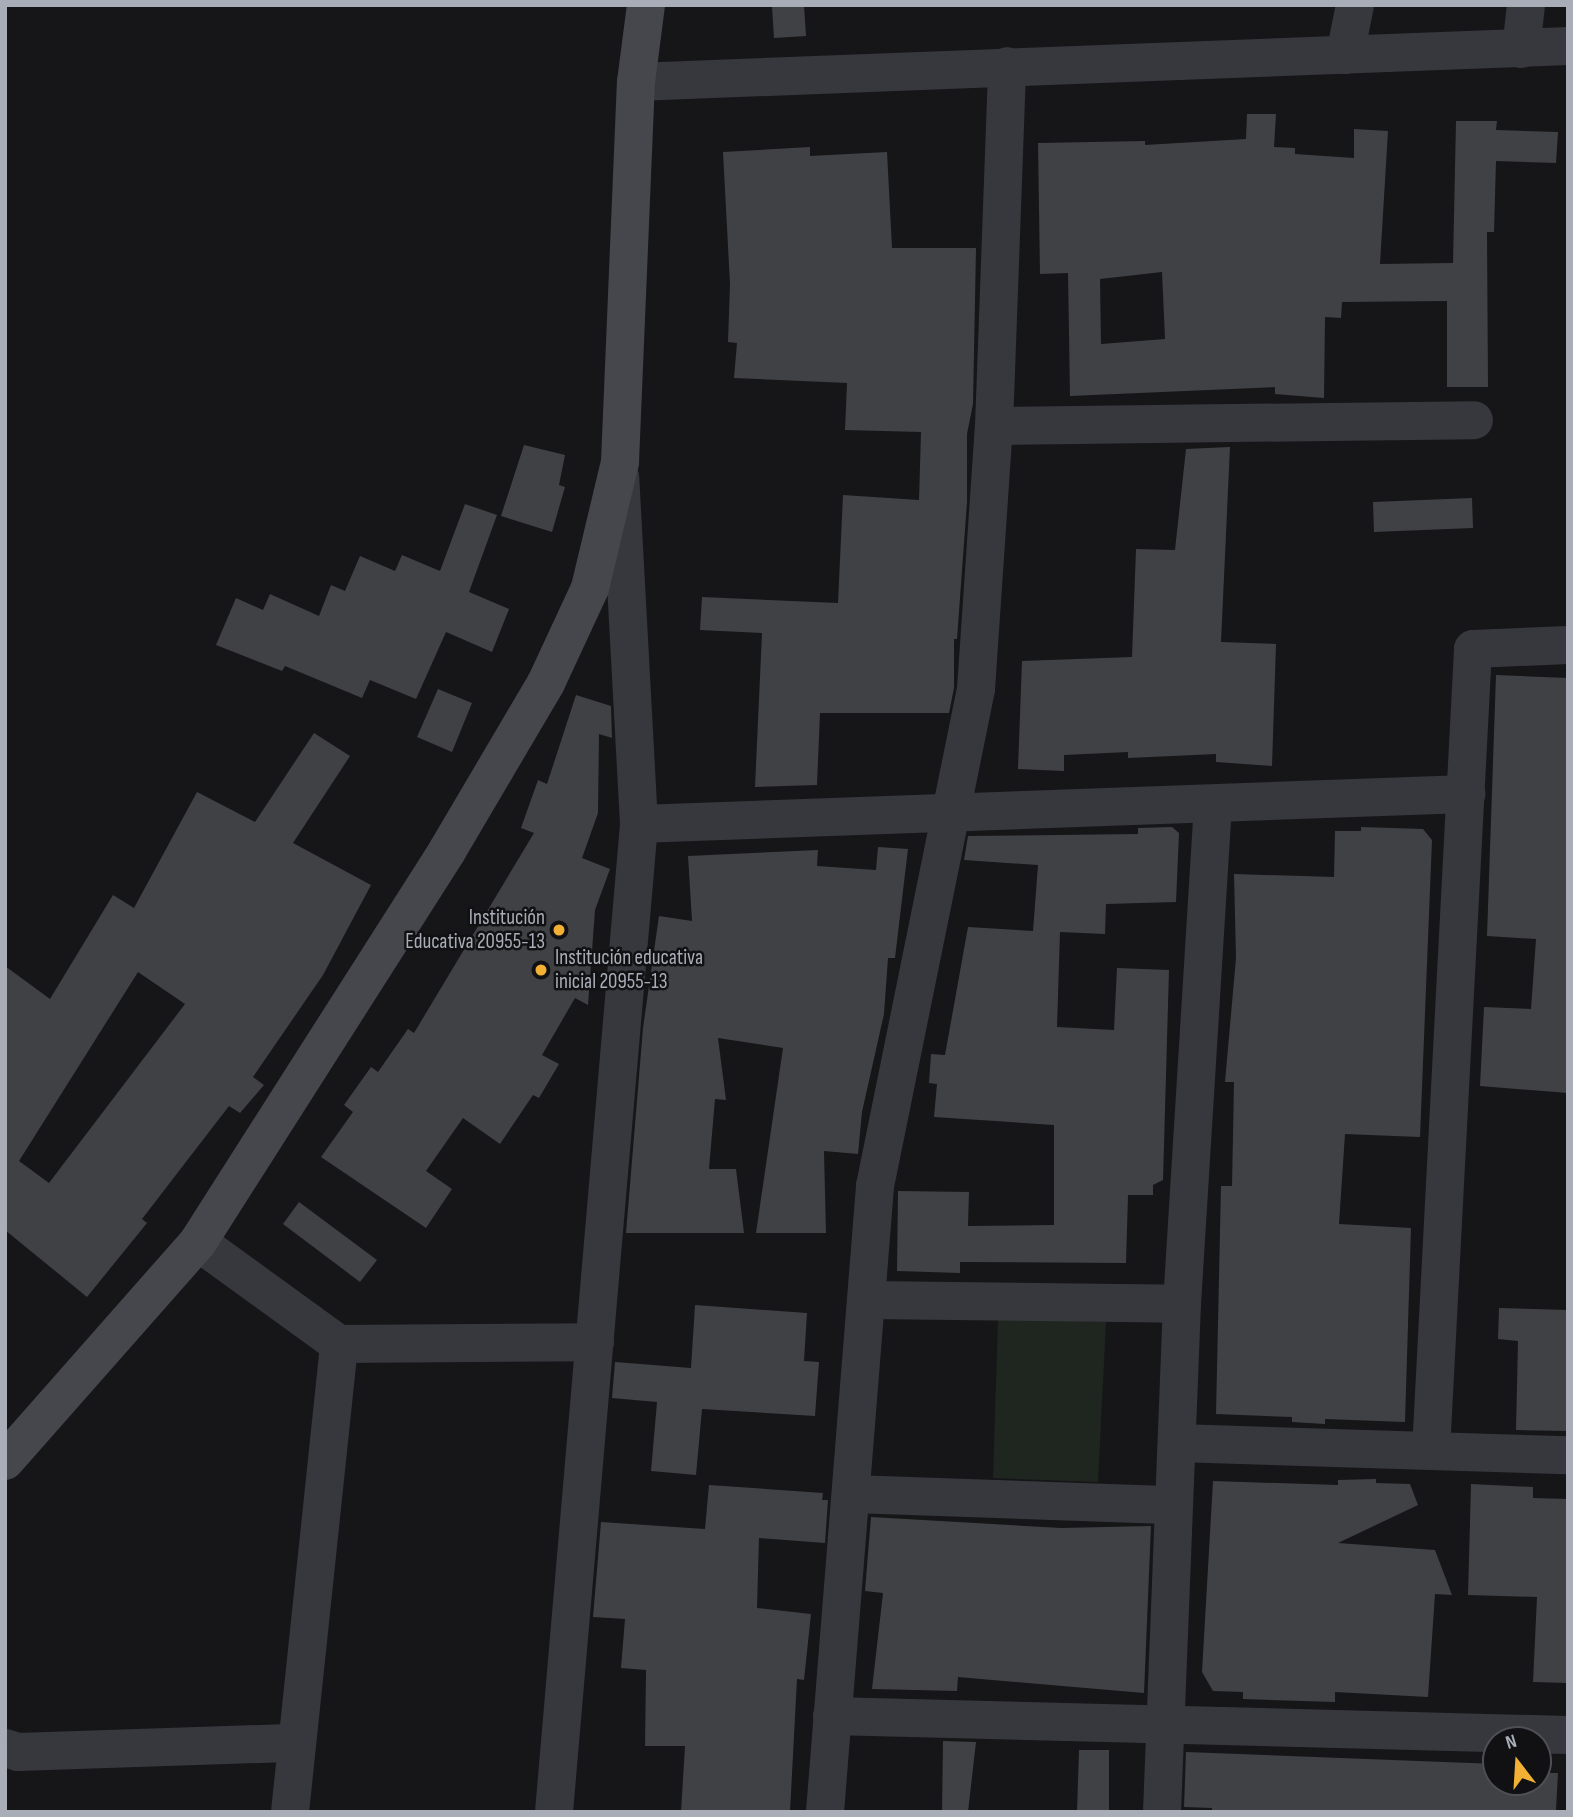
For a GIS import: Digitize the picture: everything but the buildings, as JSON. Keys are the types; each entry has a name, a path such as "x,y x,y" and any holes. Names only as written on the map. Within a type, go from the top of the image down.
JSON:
{"street":[{"path":"554,1812 639,824 620,462 636,82 646,5"},
{"path":"1345,55 1355,5"},
{"path":"1521,48 1526,5"},
{"path":"636,82 1568,46"},
{"path":"825,1812 869,1300 875,1186 976,689 994,426 1007,66"},
{"path":"994,426 1474,420"},
{"path":"5,1461 198,1242 447,852 546,683 590,588 620,462"},
{"path":"1431,1451 1473,649 1568,645"},
{"path":"639,824 1466,794"},
{"path":"1162,1812 1163,1724 1182,1304 1213,804"},
{"path":"198,1242 339,1344 595,1342"},
{"path":"869,1300 1182,1304"},
{"path":"290,1812 339,1344"},
{"path":"1177,1443 1568,1455"},
{"path":"852,1494 1174,1505"},
{"path":"832,1716 1568,1735"},
{"path":"5,1748 18,1752 296,1743"}],"shaded area":[{"path":"998,1318 1106,1322 1098,1482 993,1478"}],"place":[{"name":"Institución Educativa 20955-13","path":"559,930"},
{"name":"Institución educativa inicial 20955-13","path":"541,970"}]}
